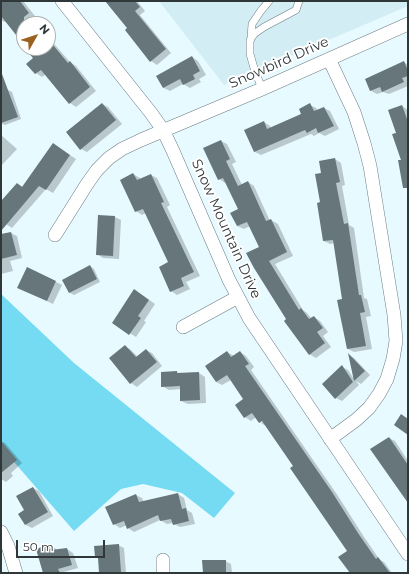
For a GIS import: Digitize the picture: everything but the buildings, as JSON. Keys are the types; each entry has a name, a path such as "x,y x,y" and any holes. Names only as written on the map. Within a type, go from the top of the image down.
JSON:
{"street":[{"name":"Snow Mountain Drive","path":"62,1 163,130 229,280 250,318 408,554"},
{"name":"Snowbird Drive","path":"55,235 97,170 109,158 122,149 408,24"},
{"path":"329,59 354,112 370,166 394,315 396,341 393,360 387,379 379,394 369,408 356,420 330,439"},
{"path":"183,327 238,297"},
{"path":"1,532 8,546 16,573"}],"lane":[{"path":"262,89 250,54 250,40 252,24 269,1"},
{"path":"250,40 254,34 264,27 296,10 299,1"}],"shaded area":[{"path":"159,1 408,1 408,6 224,85"},
{"path":"1,294 74,363 235,493 214,518 182,493 143,484 121,489 74,531 1,447"}]}
